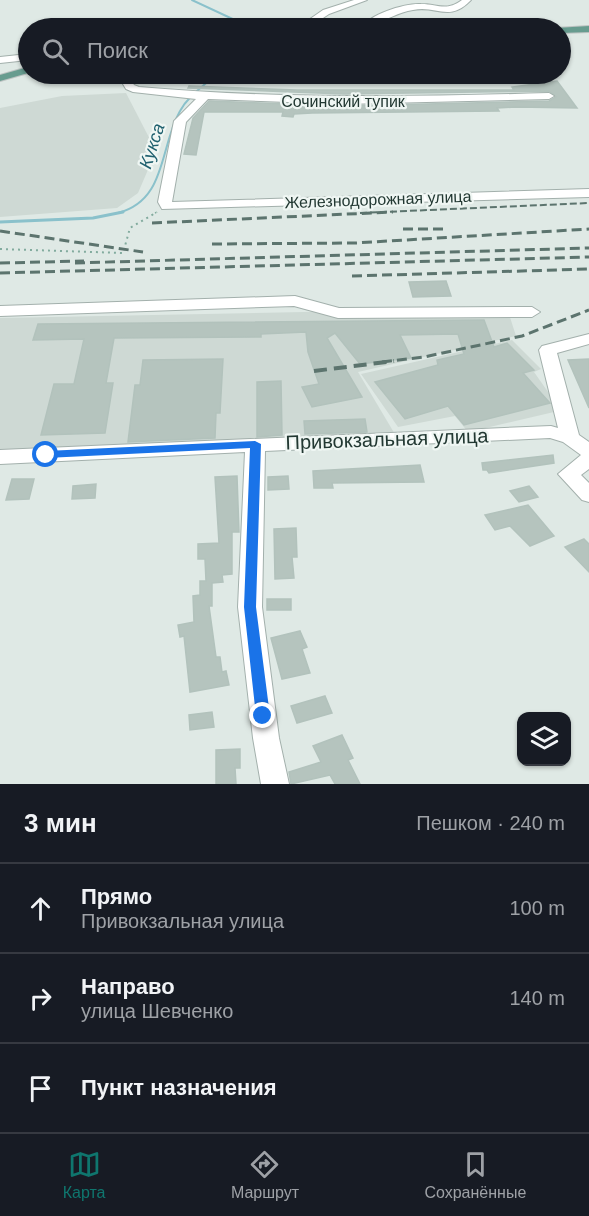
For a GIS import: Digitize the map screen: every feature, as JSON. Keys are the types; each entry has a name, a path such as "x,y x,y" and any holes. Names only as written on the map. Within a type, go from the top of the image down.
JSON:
{"main road":[{"path":"571,30 589,29"},
{"path":"0,78 18,73"}],"street":[{"path":"383,18 416,6 436,12 458,8 467,0"},
{"path":"317,18 326,12 355,1"},
{"path":"322,2 326,12"},
{"path":"2,60 18,58"},
{"path":"2,60 14,74"},
{"name":"Сочинский тупик","path":"128,84 137,90 198,97 359,101 549,96"},
{"path":"167,206 165,202 176,133 180,121 198,97"},
{"name":"Железнодорожная улица","path":"167,206 589,193"},
{"path":"0,311 295,302 338,313 532,312"},
{"path":"570,438 548,350 589,339"},
{"name":"Привокзальная улица","path":"0,457 551,432 570,438 589,451"},
{"path":"255,444 250,607 266,738 275,784"},
{"path":"589,459 568,474 589,495"}],"path":[{"path":"0,249 123,253 130,228 167,206"}],"shaded area":[{"path":"126,93 156,151 138,193 117,208 0,217 0,108 62,96"},
{"path":"507,308 516,336 358,372 396,436 0,451 0,318"},
{"path":"512,340 541,369 534,372 553,399 554,412 468,432 455,416 398,427 361,374"}],"building":[{"path":"559,84 577,108 515,107 497,108 499,111 312,113 294,114 293,117 282,116 283,112 204,112 196,155 184,154 193,118 209,101 343,106 549,101 556,97 549,91 344,94 188,88 189,86 297,90 514,90 512,87"},
{"path":"446,281 451,296 413,297 409,282"},
{"path":"484,320 494,347 507,343 534,370 523,373 550,403 464,425 448,406 405,419 375,382 438,365 437,360 464,354 458,334 400,335 411,358 360,364 335,333 327,338 362,397 312,407 302,387 319,384 308,352 306,332 261,334 261,337 114,338 106,383 113,383 105,433 41,435 54,384 74,384 84,339 33,340 38,324"},
{"path":"223,359 220,413 216,413 215,438 128,442 135,385 140,385 143,360"},
{"path":"589,359 589,408 568,360"},
{"path":"281,381 282,435 257,437 257,382"},
{"path":"365,419 367,432 305,434 304,421"},
{"path":"553,455 554,463 489,473 483,470 482,463"},
{"path":"420,465 424,482 332,483 333,488 314,488 313,471"},
{"path":"237,476 239,532 232,532 232,574 222,575 223,582 212,583 212,606 209,606 216,657 220,657 222,672 226,671 229,685 190,692 184,636 180,637 178,625 194,622 193,596 200,595 200,581 206,581 205,559 198,559 198,544 219,543 215,477"},
{"path":"288,476 289,489 268,490 268,477"},
{"path":"12,479 34,479 29,499 6,500"},
{"path":"96,484 95,498 72,499 73,486"},
{"path":"529,486 538,497 519,502 510,491"},
{"path":"528,505 554,536 530,546 510,526 495,530 485,515"},
{"path":"296,528 297,557 292,557 294,578 275,579 274,529"},
{"path":"584,539 589,544 589,572 565,547"},
{"path":"267,599 291,599 291,610 267,610"},
{"path":"300,631 307,647 302,649 310,673 282,679 271,638"},
{"path":"325,696 332,713 297,723 291,706"},
{"path":"212,712 214,727 190,730 189,715"},
{"path":"342,735 353,758 348,760 360,784 335,784 330,775 291,784 289,772 321,762 313,746"},
{"path":"240,749 240,768 235,768 236,784 216,784 216,750"}],"waterway":[{"name":"Кукса","path":"192,0 231,18"},
{"name":"Кукса","path":"118,213 134,206 154,185 173,125 180,111 205,84"},
{"name":"Кукса","path":"118,213 123,212"},
{"name":"Кукса","path":"0,222 93,218 118,213"}],"railway":[{"path":"360,213 589,203"},
{"path":"152,223 393,212"},
{"path":"403,229 448,229"},
{"path":"212,244 355,243 589,229"},
{"path":"0,231 143,252"},
{"path":"75,263 589,248"},
{"path":"0,273 589,257"},
{"path":"0,263 84,261"},
{"path":"352,276 589,269"},
{"path":"382,362 424,357 522,336 589,310"},
{"path":"314,371 394,361"}],"route":[{"path":"46,455 255,444 250,607 263,716"}]}
